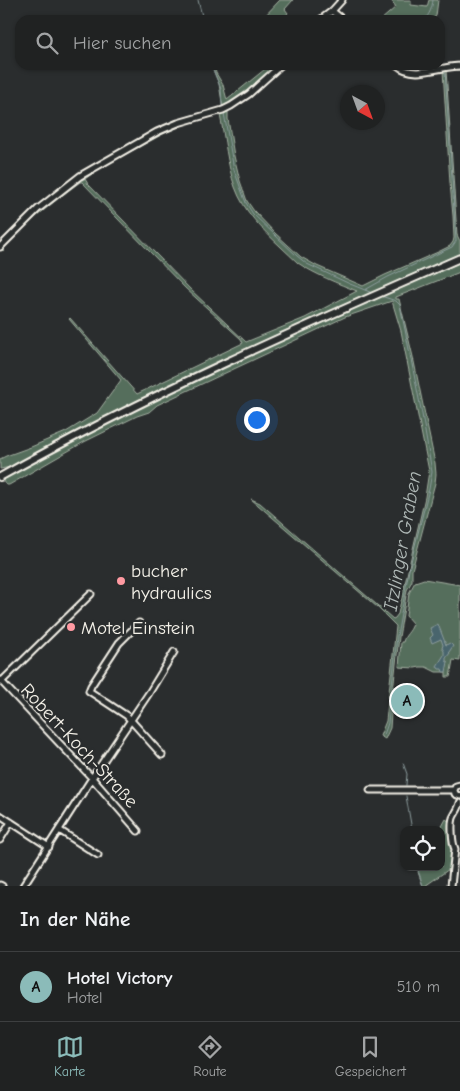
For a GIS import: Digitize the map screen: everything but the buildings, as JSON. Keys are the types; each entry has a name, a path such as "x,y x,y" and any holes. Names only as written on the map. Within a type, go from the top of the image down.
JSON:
{"main road":[{"path":"2,476 128,410 251,350 460,258"}],"street":[{"path":"327,15 342,0"},
{"path":"332,11 336,15"},
{"path":"445,67 460,66"},
{"path":"0,248 38,209 80,176 157,132 178,123 231,106 275,70"},
{"path":"406,70 412,72 431,70"},
{"path":"1,681 92,594"},
{"path":"139,623 119,643 90,689 91,692 127,716 162,755"},
{"path":"24,886 174,652"},
{"name":"Robert-Koch-Straße","path":"1,681 138,830"},
{"path":"454,790 456,786 460,785"},
{"path":"370,790 454,790"},
{"path":"451,886 455,849 453,845 452,820 460,806 460,799 454,790"},
{"path":"0,815 49,847"},
{"path":"0,840 11,822"},
{"path":"59,830 98,855"}],"green space":[{"path":"280,0 293,0 285,9 288,13 286,15 266,15"},
{"path":"391,0 411,0 411,5 427,7 429,0 438,0 436,15 387,15 396,7"},
{"path":"460,68 460,70 446,70 457,235 460,241 460,254 229,357 11,467 0,469 0,459 66,432 97,413 121,380 70,318 137,394 243,343 241,339 185,288 82,182 60,197 32,221 3,251 3,247 42,209 80,179 83,180 83,177 175,126 238,104 228,111 228,119 234,156 247,201 275,233 301,257 363,286 450,246 454,238 443,70","holes":["218,115 220,115 235,187 243,204 267,234 304,267 357,291 305,318 246,342 191,290 85,179 100,168 165,133 186,124"]},
{"path":"213,70 215,70 223,85 227,100 264,70 272,70 242,97 223,108 219,84"},
{"path":"460,261 460,272 396,297 396,299 399,299 413,357 436,474 412,570 412,581 407,590 399,637 390,728 385,739 380,736 386,721 396,626 377,607 251,499 260,503 393,619 395,618 398,614 425,497 429,471 401,331 392,301 345,317 157,405 149,412 84,442 9,485 6,485 1,479 148,403 297,332"},
{"path":"424,579 460,585 460,661 453,660 450,677 446,677 446,672 436,672 426,667 399,667 401,642 403,642 413,624 406,616 409,593 415,582"},
{"path":"446,819 450,822 451,845 454,849 452,867 423,886 419,871 445,871 445,826 442,826"}],"water":[{"path":"438,624 446,645 450,643 453,646 446,658 448,662 446,672 443,672 437,666 444,655 441,639 432,643 430,638 433,635 430,628"}],"waterway":[{"path":"198,0 202,15"},
{"name":"Itzlinger Graben","path":"428,15 433,0"},
{"path":"213,70 221,89 222,107"},
{"name":"Itzlinger Graben","path":"372,293 365,290 452,247 456,241 445,71"},
{"path":"224,113 234,170 246,203 253,214 307,264 365,290"},
{"name":"Itzlinger Graben","path":"381,296 396,301 400,305 432,472 409,570 397,636 388,723 384,735"},
{"name":"Itzlinger Graben","path":"403,763 407,774 406,785"},
{"name":"Itzlinger Graben","path":"406,796 411,826"},
{"name":"Itzlinger Graben","path":"418,871 423,886"}],"place":[{"name":"bucher hydraulics","path":"121,581"},
{"name":"Motel Einstein","path":"71,627"},
{"name":"Hotel Victory","path":"407,701"}]}
